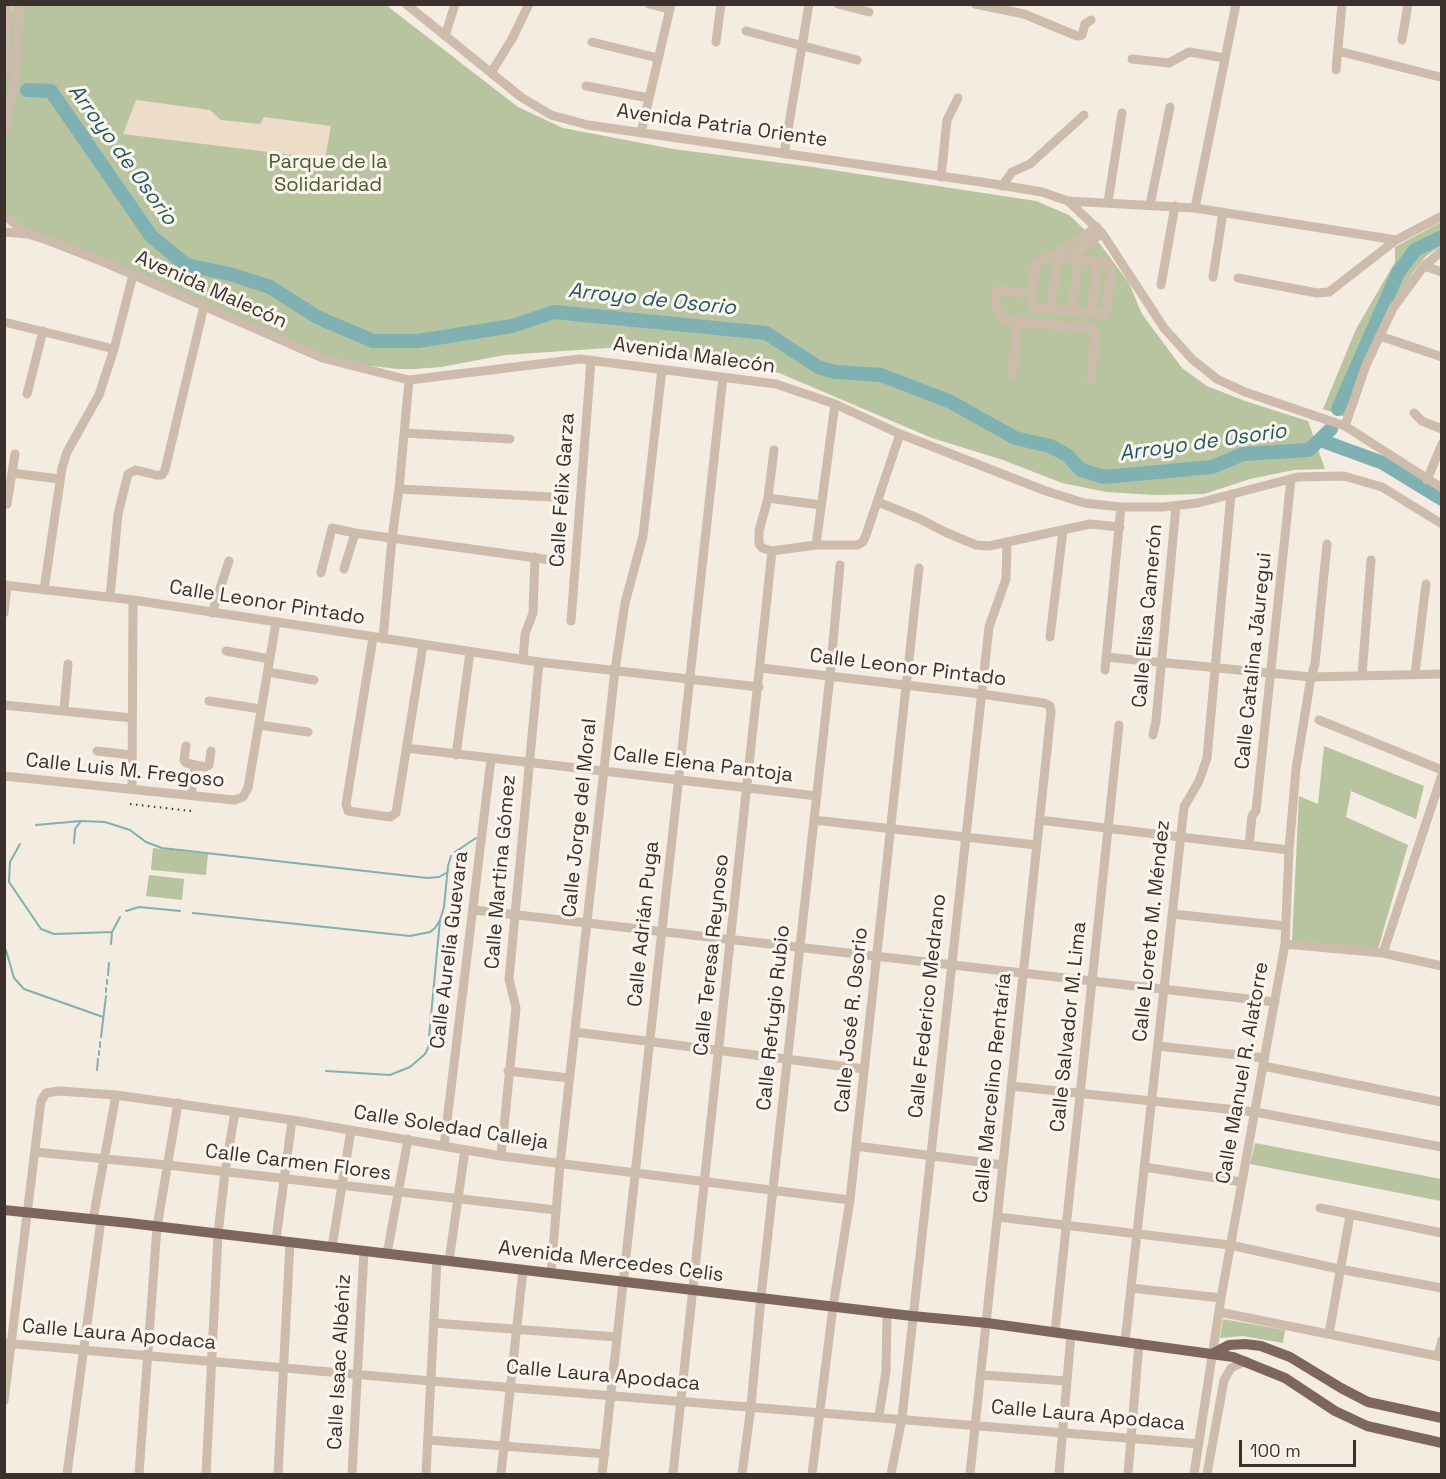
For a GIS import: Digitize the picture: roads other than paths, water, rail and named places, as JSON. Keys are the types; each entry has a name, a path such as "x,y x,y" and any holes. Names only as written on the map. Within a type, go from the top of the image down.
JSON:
{"main road":[{"name":"Avenida Mercedes Celis","path":"4,1210 987,1323 1212,1354 1246,1361 1285,1378 1311,1396 1366,1426 1442,1443"},
{"name":"Avenida Mercedes Celis","path":"1212,1354 1228,1345 1261,1346 1290,1357 1341,1388 1368,1401 1442,1418"}],"street":[{"path":"4,75 8,4"},
{"path":"4,132 14,83 20,4"},
{"path":"445,36 455,4"},
{"path":"491,73 512,39 529,4"},
{"path":"641,133 670,7 649,4"},
{"path":"716,42 721,4"},
{"path":"784,153 808,4"},
{"path":"838,4 869,12"},
{"path":"975,4 1024,15 1077,36 1082,35 1086,24 1091,20"},
{"path":"1024,15 1028,4"},
{"path":"1196,208 1236,4"},
{"path":"1336,70 1342,4"},
{"path":"1402,40 1408,4"},
{"name":"Avenida Patria Oriente","path":"409,6 521,97 551,114 588,125 1042,192 1068,201 1196,208 1395,240"},
{"path":"746,31 857,60"},
{"path":"592,42 658,58"},
{"path":"1338,51 1440,77"},
{"path":"1132,59 1169,63 1189,52 1226,58"},
{"path":"586,86 649,98"},
{"path":"942,177 947,120 958,98"},
{"path":"1150,205 1170,107"},
{"path":"1108,202 1122,113"},
{"path":"1002,186 1012,171 1030,164 1084,115"},
{"name":"Avenida Patria Oriente","path":"1068,201 1099,230 1164,328 1192,359 1217,379 1245,392 1345,426 1442,488"},
{"path":"1161,285 1175,206"},
{"path":"1213,277 1223,212"},
{"path":"4,215 27,234"},
{"path":"1238,278 1325,293 1395,240 1442,216"},
{"path":"1055,256 1109,264 1111,269 1107,312 1103,316 1031,306 1036,263 1079,245 1099,230"},
{"name":"Avenida Malecón","path":"4,232 27,234 48,240 322,358 409,380 580,359 776,384 835,404 900,434 1084,503 1121,507 1176,506 1198,503 1291,479 1344,476 1382,487 1442,524"},
{"path":"1072,312 1074,259 1079,245"},
{"path":"1345,426 1366,365 1393,308 1424,266 1442,250"},
{"path":"1050,310 1055,256"},
{"path":"1091,315 1097,262"},
{"path":"1424,266 1442,272"},
{"path":"44,590 60,479 67,453 99,395 114,349 133,275"},
{"path":"1032,294 996,290 995,303 1000,315 1007,320 1017,322 1092,328 1095,335 1091,380"},
{"path":"110,597 118,514 128,474 136,470 156,476 162,475 165,470 204,306"},
{"path":"4,322 114,349"},
{"path":"1012,378 1017,322"},
{"path":"27,394 43,332"},
{"path":"1380,336 1442,357"},
{"name":"Calle Félix Garza","path":"572,621 591,360"},
{"name":"Calle Jorge del Moral","path":"551,1273 569,1078 615,670 625,603 644,536 662,369"},
{"name":"Calle Adrián Puga","path":"602,1474 723,377"},
{"path":"383,639 409,380"},
{"path":"816,545 835,404"},
{"path":"1414,413 1422,421 1442,429"},
{"path":"405,433 510,439"},
{"path":"774,450 768,498 759,531 759,544 765,550 772,551 816,545 857,545 863,542 900,434"},
{"path":"1427,480 1442,444"},
{"path":"7,504 15,454"},
{"path":"12,473 60,479"},
{"name":"Calle Catalina Jáuregui","path":"1249,845 1252,816 1256,811 1291,479"},
{"path":"399,489 552,497"},
{"name":"Calle Loreto M. Méndez","path":"1125,1342 1184,807 1199,781 1207,758 1231,494"},
{"path":"768,498 821,505"},
{"path":"878,502 976,545 989,546 1007,543 1090,524 1120,527"},
{"name":"Calle Elisa Camerón","path":"1154,732 1176,506"},
{"path":"1105,670 1121,507"},
{"path":"321,573 332,528 551,560"},
{"path":"1050,637 1063,530"},
{"path":"344,569 355,532"},
{"name":"Calle Federico Medrano","path":"891,1474 902,1418 989,627 1006,579 1007,543"},
{"name":"Calle Manuel R. Alatorre","path":"1194,1474 1230,1245 1285,944 1289,850 1296,770 1311,677 1316,664 1327,544"},
{"name":"Calle Teresa Reynoso","path":"673,1474 772,551"},
{"path":"523,660 525,634 532,613 536,557"},
{"path":"1362,675 1371,560"},
{"path":"212,613 229,561"},
{"name":"Calle Refugio Rubio","path":"742,1474 801,948 840,565"},
{"name":"Calle José R. Osorio","path":"812,1474 833,1307 850,1200 919,568"},
{"path":"1415,674 1426,584"},
{"path":"4,612 6,585"},
{"name":"Calle Leonor Pintado","path":"6,585 133,600 523,660 759,687"},
{"path":"132,789 133,600"},
{"name":"Calle Luis M. Fregoso","path":"4,776 234,800 243,797 248,788 276,622"},
{"path":"373,638 346,804 348,811 390,817 396,813 423,645"},
{"path":"226,651 270,659"},
{"path":"456,755 470,652"},
{"path":"1106,657 1311,677 1442,674"},
{"name":"Calle Martina Gómez","path":"501,1156 516,1008 509,979 539,662"},
{"path":"64,710 68,664"},
{"name":"Calle Leonor Pintado","path":"761,668 981,694 1044,703 1050,706"},
{"path":"268,672 314,680"},
{"path":"209,702 261,709"},
{"path":"4,705 132,718"},
{"name":"Calle Marcelino Rentaría","path":"970,1474 1050,706"},
{"path":"1319,720 1442,770"},
{"path":"259,725 308,732"},
{"name":"Calle Salvador M. Lima","path":"1055,1332 1119,725"},
{"path":"186,746 184,760 186,763 195,765 205,767 208,765 211,751"},
{"name":"Calle Elena Pantoja","path":"406,748 817,796"},
{"path":"97,751 132,755"},
{"name":"Calle Aurelia Guevara","path":"444,1146 491,759"},
{"path":"191,795 195,765"},
{"path":"1383,953 1442,775"},
{"path":"814,820 1036,845"},
{"path":"1039,820 1289,850"},
{"path":"474,910 1275,1002"},
{"path":"1172,914 1286,926"},
{"path":"1285,944 1383,953 1442,966"},
{"path":"575,1032 864,1069"},
{"path":"1158,1046 1264,1062 1442,1102"},
{"path":"508,1071 569,1078"},
{"path":"1011,1086 1254,1112 1442,1147"},
{"name":"Calle Soledad Calleja","path":"35,1152 41,1101 46,1093 59,1091 178,1103 501,1156 850,1200"},
{"path":"67,1474 104,1159 116,1095"},
{"path":"139,1474 157,1227 178,1103"},
{"path":"206,1474 218,1234 235,1112"},
{"path":"276,1240 292,1120"},
{"path":"332,1247 351,1130"},
{"path":"387,1254 408,1139"},
{"path":"856,1146 1003,1165"},
{"path":"449,1261 465,1150"},
{"path":"4,1401 8,1343 35,1152"},
{"name":"Calle Carmen Flores","path":"35,1152 556,1210"},
{"path":"1144,1167 1242,1182"},
{"path":"1320,1208 1442,1233"},
{"path":"1329,1334 1350,1215"},
{"path":"998,1217 1230,1245 1339,1269 1442,1288"},
{"path":"278,1474 290,1242"},
{"name":"Calle Isaac Albéniz","path":"352,1474 364,1251"},
{"path":"426,1474 437,1260"},
{"path":"501,1474 523,1270"},
{"path":"1131,1288 1221,1298"},
{"path":"1219,1312 1440,1356 1442,1340"},
{"path":"879,1416 886,1371 887,1313"},
{"path":"434,1323 617,1337"},
{"path":"1059,1474 1071,1334"},
{"name":"Calle Laura Apodaca","path":"8,1343 431,1381 1200,1444"},
{"path":"1128,1474 1139,1344"},
{"path":"1207,1474 1224,1380 1231,1368 1246,1361"},
{"path":"981,1375 1067,1380"},
{"path":"428,1440 605,1454"}],"waterway":[{"name":"Arroyo de Osorio","path":"27,90 51,91 151,236 186,265 230,274 270,287 317,317 373,341 418,341 512,326 554,312 766,333 818,367 835,372 881,375 951,402 1015,438 1050,446 1067,455 1081,470 1104,477 1212,467 1243,454 1309,450 1331,429"},
{"path":"1338,409 1398,273 1415,250 1442,237"},
{"path":"1320,440 1383,463 1442,499"},
{"path":"36,825 81,821 105,822 130,830 146,842 162,848 427,878 439,877 448,872"},
{"path":"74,843 75,829 81,821"},
{"path":"455,852 476,838"},
{"path":"20,844 10,862 9,882 41,929 54,934 112,932"},
{"path":"326,1071 390,1075 410,1067 425,1054 428,1048 440,920 451,856"},
{"path":"126,911 139,907 180,911"},
{"path":"193,913 410,936 430,932 440,920"},
{"path":"111,944 112,932 120,917"},
{"path":"6,950 14,978 24,989 103,1017"},
{"path":"108,975 109,963"},
{"path":"101,1037 106,996"},
{"path":"100,1042 100,1047"},
{"path":"97,1070 98,1059"}],"railway":[{"path":"130,804 191,811"}],"park label":[{"name":"Parque de la Solidaridad","path":"328,174"}]}
